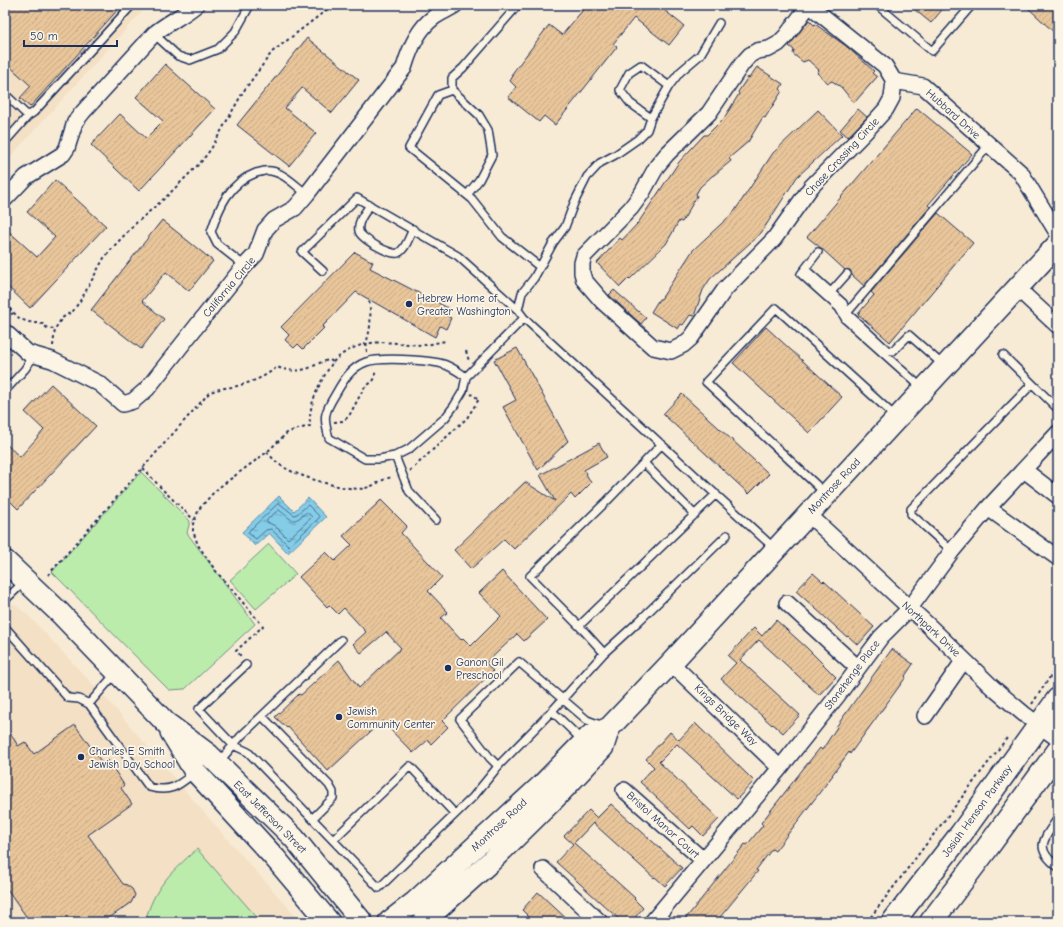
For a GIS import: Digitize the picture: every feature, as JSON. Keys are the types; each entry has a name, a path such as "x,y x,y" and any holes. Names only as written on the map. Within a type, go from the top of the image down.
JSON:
{"main road":[{"name":"Josiah Henson Parkway","path":"893,922 961,834 1032,720 1058,699"},
{"path":"931,922 1058,751"}],"street":[{"path":"5,199 26,177 63,154 67,148 75,122 83,112 154,34 164,25 191,10 196,5"},
{"name":"California Circle","path":"6,335 28,353 52,360 100,384 123,404 134,401 147,389 256,254 265,230 274,220 295,208 307,194 404,68 409,53 422,30 432,19 455,5"},
{"path":"809,5 885,66 894,81"},
{"name":"Chase Crossing Circle","path":"809,5 786,36 778,44 769,49 757,51 750,55 742,64 709,113 667,154 657,166 642,193 631,208 584,256 582,263 584,280 603,302 634,331 653,347 671,351 683,345 691,338 725,289 774,239 811,187 886,109 892,98 894,81"},
{"name":"Hubbard Drive","path":"894,81 923,86 1021,173 1058,234"},
{"name":"Montrose Road","path":"423,922 490,862 554,799 590,748 590,736 609,728 671,663 1058,244"},
{"path":"1017,288 1058,326"},
{"name":"Stonehenge Place","path":"652,922 838,696 881,637 910,608 952,551 988,508 1058,433"},
{"path":"1024,470 1058,496"},
{"path":"988,508 1058,558"},
{"name":"Northpark Drive","path":"808,514 910,608 992,687 1058,739"},
{"name":"East Jefferson Street","path":"5,561 60,613 166,723 217,763 294,838 362,922"},
{"path":"787,604 858,668"},
{"path":"925,716 964,660"},
{"name":"Kings Bridge Way","path":"671,663 780,768"},
{"name":"East Jefferson Street","path":"166,723 196,772 275,858 329,922"},
{"name":"Montrose Road","path":"389,922 415,902 542,785 590,748"},
{"name":"Bristol Manor Court","path":"624,790 703,860"},
{"path":"543,869 600,922"}],"lane":[{"path":"5,142 132,5"},
{"path":"154,34 178,56 190,60 218,48 235,32 250,5"},
{"path":"467,194 479,180 492,155 488,130 479,115 452,90 452,78 464,68 518,5"},
{"path":"876,5 932,51 972,5"},
{"path":"518,310 522,293 534,278 553,243 565,227 574,203 587,177 600,163 615,155 638,139 647,130 651,118 669,86 680,72 700,55 719,23"},
{"path":"651,118 630,103 620,90 629,73 641,65 669,86"},
{"path":"452,90 438,95 410,148 467,194 502,237 540,267"},
{"path":"5,94 28,116"},
{"path":"847,314 989,145"},
{"path":"245,266 217,244 211,232 217,214 231,189 250,176 265,170 280,174 307,194"},
{"path":"323,271 302,252 357,198 458,256 776,549"},
{"path":"370,205 359,222 359,232 363,238 391,253 397,253 404,248 413,229"},
{"path":"818,252 801,274 839,308 846,320 924,389"},
{"path":"805,269 843,303 847,314 887,350 893,351 909,336 945,366"},
{"path":"831,292 846,274"},
{"path":"827,494 706,382 776,308 897,418"},
{"path":"466,377 456,369 440,363 393,359 366,362 350,372 326,410 325,424 329,438 365,459 379,459 395,456 409,449 446,418 463,391 466,377 524,318"},
{"path":"5,391 25,369 34,355"},
{"path":"1002,355 1058,409"},
{"path":"952,551 911,514 911,509 1032,384"},
{"path":"604,653 580,626 530,576 662,444"},
{"path":"395,456 408,491 436,520"},
{"path":"644,463 694,515"},
{"path":"580,626 716,494"},
{"path":"246,665 199,709 233,745 248,752 379,888 473,797 498,766 552,711 604,653 639,621 726,535"},
{"path":"5,600 26,581"},
{"path":"5,628 68,698 79,699 89,704 149,787 160,790 177,786 196,772"},
{"path":"217,763 262,716 341,640"},
{"path":"498,766 460,719 519,662 587,720 609,728"},
{"path":"89,704 117,672"},
{"path":"552,711 590,748"},
{"path":"262,716 329,785 333,792 333,798 313,818"},
{"path":"333,840 410,766 455,814"},
{"path":"1058,818 1044,839 1042,849 1050,861 1058,868"}],"path":[{"path":"52,360 54,330 62,318 73,311 82,298 104,258 135,224 166,197 201,162 243,92 272,52 333,5"},
{"path":"368,355 365,344 370,331 369,299"},
{"path":"5,304 20,319 43,324 47,328 54,330"},
{"path":"5,319 13,313"},
{"path":"246,665 248,663 236,652 263,626 218,576 198,545 193,531 194,520 199,509 214,492 267,452 288,433 310,426 310,410 324,375 334,362 344,353 365,344 385,341 423,345 446,341"},
{"path":"466,351 471,365"},
{"path":"48,575 205,397 214,390 237,386 262,378 277,367 291,371 299,371 326,360 334,362"},
{"path":"333,423 342,421 349,416 364,388 375,378 373,366"},
{"path":"408,472 467,418 478,399 470,393"},
{"path":"267,452 284,468 339,486 356,489 364,488 374,486 388,478 399,477"},
{"path":"143,468 194,520"},
{"path":"1032,720 1058,665"},
{"path":"867,922 1010,735"}],"shaded area":[{"path":"5,5 148,5 5,163"},
{"name":"Charles E Smith Jewish Day School","path":"5,598 26,613 114,707 199,807 301,922 5,922"}],"green space":[{"path":"141,472 190,521 187,533 255,624 185,689 169,690 52,572"},
{"path":"269,544 296,574 256,609 230,580"},
{"path":"197,849 261,922 145,922 153,899 165,881 179,865"}],"water":[{"path":"279,496 294,511 308,498 326,517 288,553 269,533 255,546 242,532"}],"building":[{"path":"5,5 122,5 30,107 20,98 31,86 5,62"},
{"path":"587,5 658,5 684,26 669,45 634,18 613,44 617,47 555,125 544,116 539,122 508,97 516,87 510,81 513,76 511,75 549,25 562,35"},
{"path":"909,5 946,5 931,23"},
{"path":"1025,5 1058,5 1058,36"},
{"path":"809,20 814,25 815,24 846,46 874,71 872,73 877,77 854,103 841,87 832,81 828,83 817,73 819,70 808,60 803,62 793,54 794,50 789,46"},
{"path":"307,38 359,80 332,113 302,88 285,108 316,133 289,166 237,125"},
{"path":"165,64 215,109 139,191 91,145 120,114 146,138 163,121 136,97"},
{"path":"757,67 783,84 780,89 782,91 765,118 763,117 748,142 729,158 731,161 700,187 696,194 697,196 682,222 679,221 666,244 620,287 597,263 620,238 622,240 638,223 679,162 704,135 707,135 724,118 739,94 738,92"},
{"path":"917,108 972,154 928,205 930,207 864,286 852,275 850,270 845,270 807,237"},
{"path":"858,109 867,117 848,137 840,130"},
{"path":"818,110 842,135 797,177 761,233 710,279 703,290 694,316 690,315 678,329 651,312 693,250 734,212 773,153"},
{"path":"55,180 106,226 30,308 5,284 5,228 37,257 55,237 27,212"},
{"path":"938,213 973,243 890,342 858,314 874,295 871,292"},
{"path":"162,220 213,261 189,291 166,272 142,301 164,319 141,349 91,310"},
{"name":"Hebrew Home of Greater Washington","path":"355,252 373,262 370,268 450,309 446,315 451,318 446,329 440,326 435,337 356,292 303,349 298,344 294,348 285,340 289,335 281,327"},
{"path":"614,290 646,318 641,324 609,295"},
{"path":"766,327 842,397 809,433 733,363"},
{"path":"517,348 568,441 538,470 503,407 516,400 494,360"},
{"path":"51,384 96,426 18,509 5,496 5,443 20,457 44,430 25,412"},
{"path":"682,394 769,474 749,494 663,414"},
{"path":"599,443 607,457 584,470 591,483 575,499 571,494 514,549 504,539 471,569 454,550 525,482 555,501 540,475"},
{"path":"381,500 407,526 401,533 442,577 428,591 448,612 441,618 461,640 463,638 471,646 501,616 479,593 502,571 547,620 524,641 517,634 486,663 493,671 442,721 448,727 431,744 428,740 413,753 382,721 328,771 288,727 287,728 275,717 299,694 301,695 339,660 359,688 401,648 386,632 361,653 353,644 366,632 344,608 338,614 329,605 327,607 299,577 326,552 335,561 352,545 343,536"},
{"path":"813,573 823,582 824,581 874,627 858,645 796,591"},
{"path":"776,620 836,677 819,695 759,640 740,660 800,715 783,733 721,679 736,663 728,656 754,628 762,636"},
{"path":"892,649 913,664 905,676 906,677 850,754 849,752 775,851 772,849 756,870 758,871 716,922 683,922 745,844 747,845 763,825 761,823 803,769 820,748 822,750 836,727"},
{"path":"695,723 754,781 737,799 677,744 659,762 719,819 703,836 693,826 690,829 640,782 654,767 646,759 670,732 679,740"},
{"path":"75,725 103,764 108,760 124,785 121,788 132,804 88,835 123,884 132,889 135,895 131,903 103,922 30,922 5,886 5,738 11,734 18,746 25,742 34,754"},
{"path":"611,804 682,868 665,886 655,877 654,878 593,823 574,843 635,898 634,899 643,908 631,922 622,922 556,862 573,844 564,836 589,810 597,818"},
{"path":"538,892 570,922 534,922 522,910"}],"place":[{"name":"Hebrew Home of Greater Washington","path":"409,304"},
{"name":"Ganon Gil Preschool","path":"448,668"},
{"name":"Jewish Community Center","path":"339,717"},
{"name":"Charles E Smith Jewish Day School","path":"81,757"}]}
